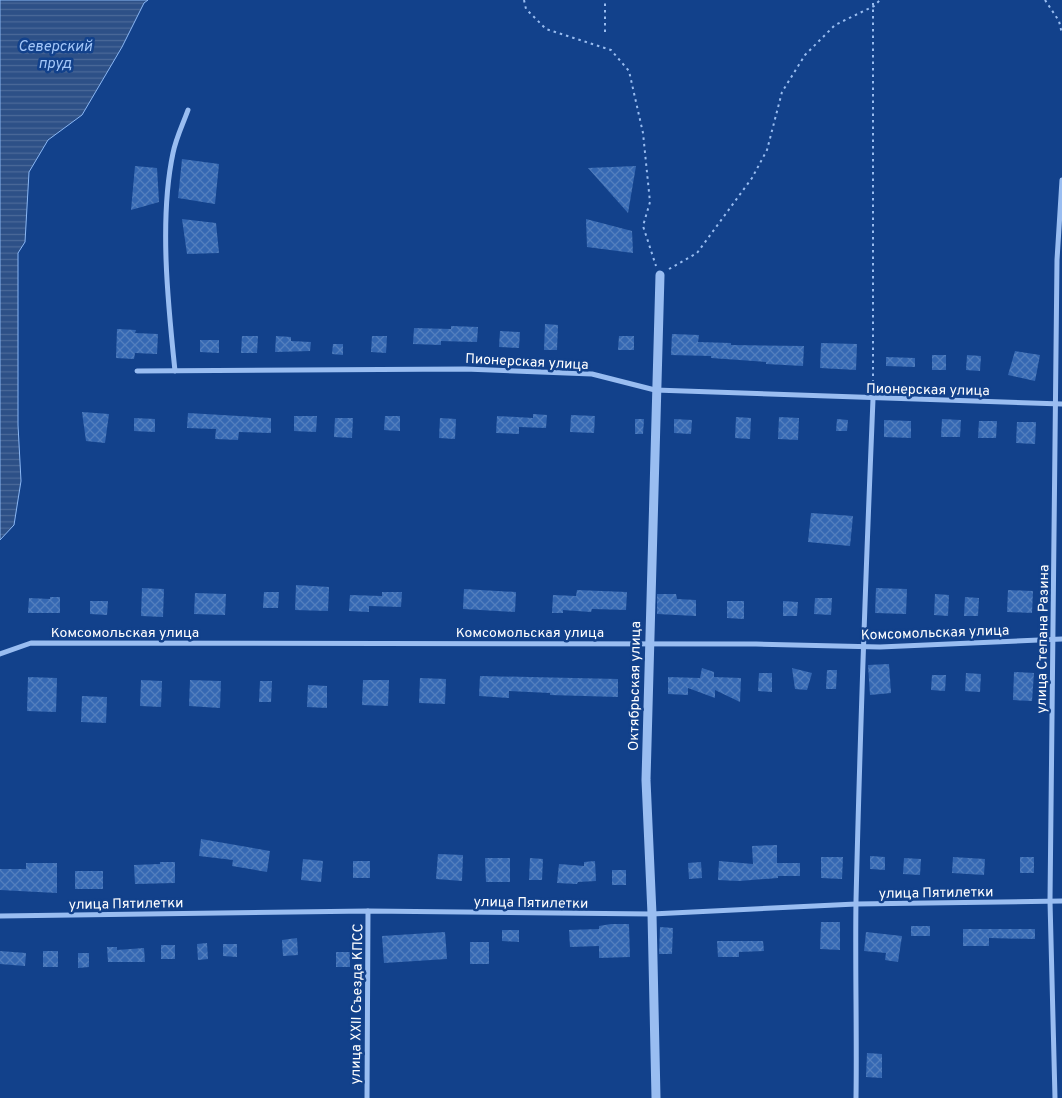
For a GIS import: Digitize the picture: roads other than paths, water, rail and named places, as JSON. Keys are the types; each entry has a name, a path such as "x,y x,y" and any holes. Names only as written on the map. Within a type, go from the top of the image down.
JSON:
{"street":[{"path":"175,371 168,305 167,195 173,151 188,110"},
{"name":"улица Степана Разина","path":"1056,1098 1050,901 1059,404 1057,260 1062,180"},
{"name":"Октябрьская улица","path":"656,1098 652,914 646,780 655,390 660,275"},
{"name":"Пионерская улица","path":"136,371 474,369 592,374 655,390 1059,404"},
{"path":"856,1098 858,1011 856,904 863,647 873,398"},
{"name":"Комсомольская улица","path":"0,654 31,643 648,644 863,647 1062,639"},
{"name":"улица Пятилетки","path":"0,916 368,911 652,914 856,904 1062,901"},
{"name":"улица XXII Съезда КПСС","path":"367,1098 368,911"}],"water":[{"name":"Северский пруд","path":"0,0 148,0 144,3 122,47 82,115 48,140 29,172 25,242 18,253 18,425 21,481 14,525 0,540"}]}
